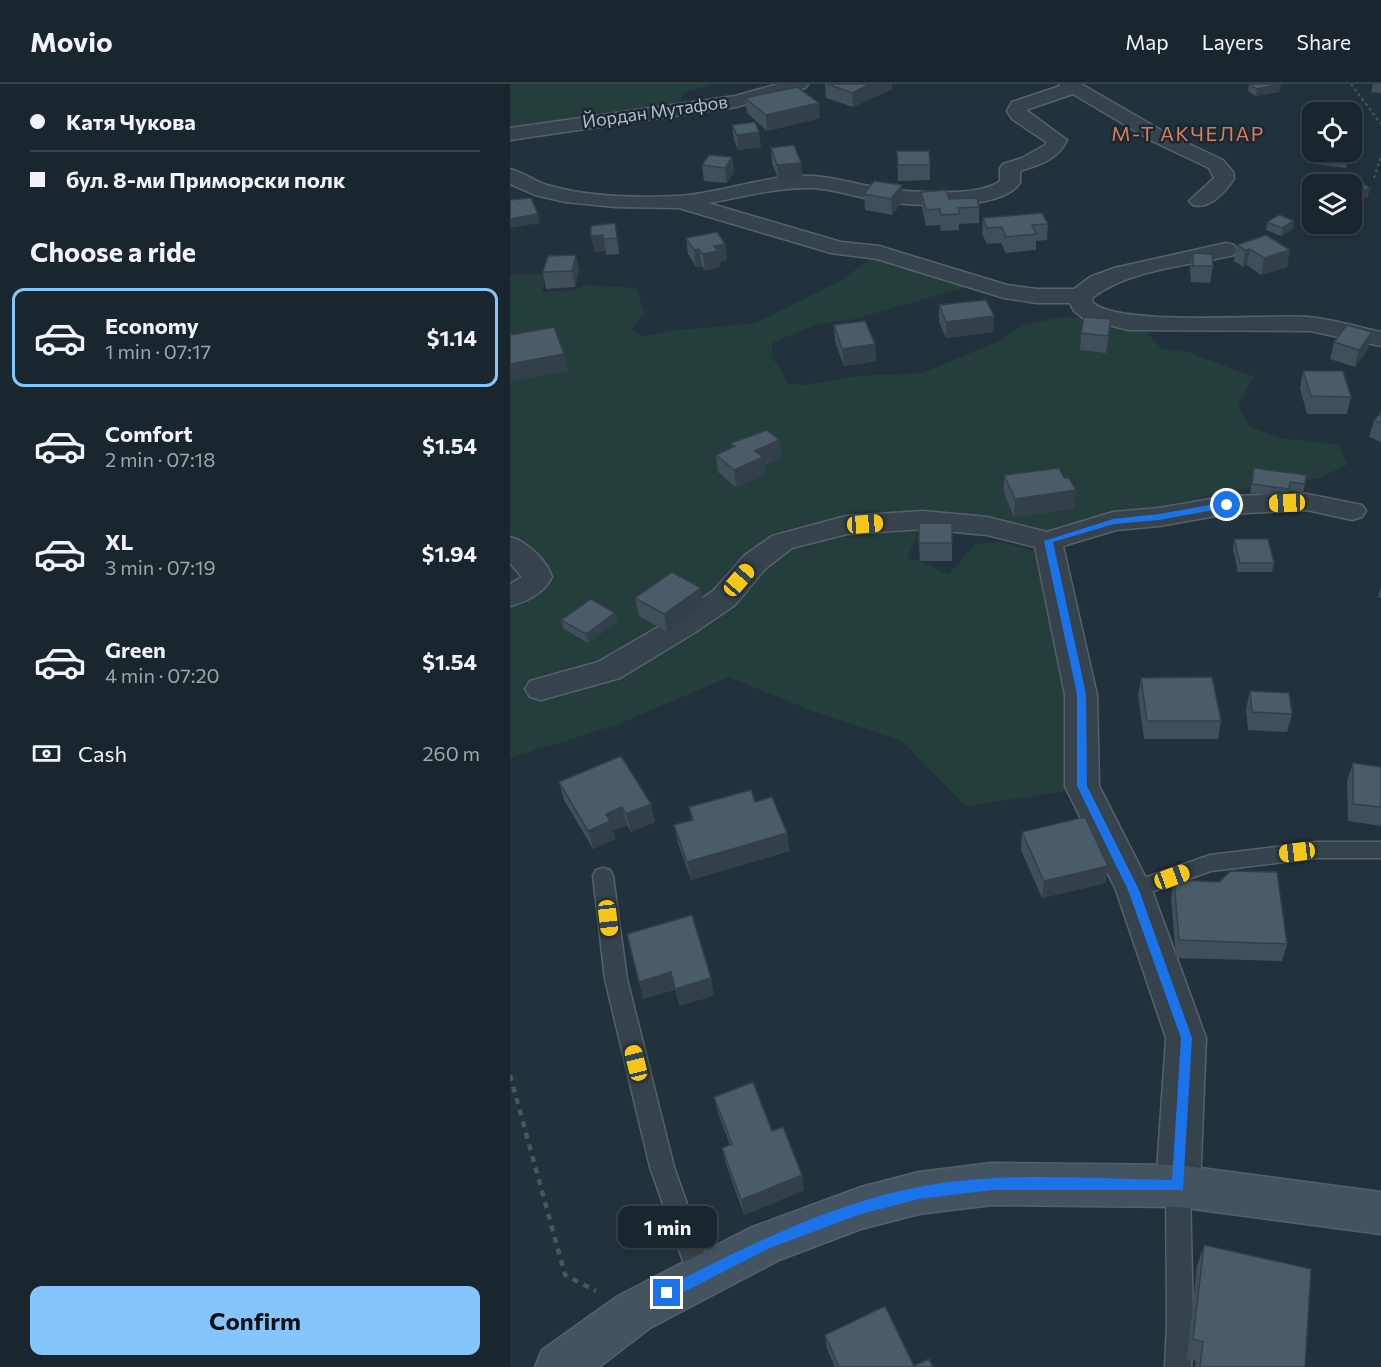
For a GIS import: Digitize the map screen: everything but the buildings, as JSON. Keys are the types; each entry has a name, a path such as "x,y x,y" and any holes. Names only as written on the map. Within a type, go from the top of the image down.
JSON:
{"main road":[{"path":"559,1367 634,1312 700,1275 766,1243 861,1208 919,1193 992,1184 1178,1186 1381,1214"}],"street":[{"name":"Йордан Мутафов","path":"515,139 736,100 799,84"},
{"path":"510,174 520,183 532,188 637,203 680,202 777,185 813,182 880,195 924,199 986,196 999,192 1010,183 1010,168 1029,162 1053,149 1057,140 1019,115 1016,111 1019,106 1071,86 1159,137 1216,164 1223,172 1224,179 1200,201"},
{"path":"680,202 839,249 879,253 1004,291 1037,296 1080,297 1098,282 1122,273 1226,250"},
{"path":"1080,297 1082,306 1091,313 1128,323 1310,324 1381,339"},
{"path":"541,689 609,670 683,626 724,598 755,562 782,542 846,525 923,520 987,526 1048,541 1113,521 1159,517 1227,505 1307,502 1352,511"},
{"path":"1048,541 1081,694 1082,786 1134,890 1186,1038 1178,1186"},
{"path":"510,546 532,564 536,571 536,579 526,590 510,596"}],"lane":[{"path":"1134,890 1210,863 1316,850 1381,850"},
{"path":"603,876 616,979 663,1167 700,1275"},
{"path":"1178,1186 1180,1323 1178,1367"}],"path":[{"path":"1352,84 1381,124"},
{"path":"1374,178 1381,156"},
{"path":"510,1075 566,1275 634,1312"}],"green space":[{"path":"510,84 714,84 682,93 681,112 510,139"},
{"path":"879,253 981,283 850,320 818,324 772,343 772,357 789,384 805,385 858,376 922,373 997,342 1024,325 1062,317 1087,319 1145,331 1162,349 1188,352 1254,377 1238,405 1249,426 1279,438 1339,445 1347,465 1316,479 1239,489 1145,510 1050,535 923,520 907,559 920,561 948,575 975,544 1000,542 1034,551 1068,709 1073,790 966,806 902,741 815,712 729,677 616,725 510,758 510,275 546,274 542,292 571,291 587,285 636,288 645,313 632,329 642,337 669,331 756,323 838,282"}],"district":[{"name":"М-Т АКЧЕЛАР","path":"1188,134"}],"route":[{"path":"667,1293 766,1243 861,1208 919,1193 992,1184 1178,1186 1186,1038 1134,890 1082,786 1081,694 1048,541 1113,521 1159,517 1227,505"}]}
